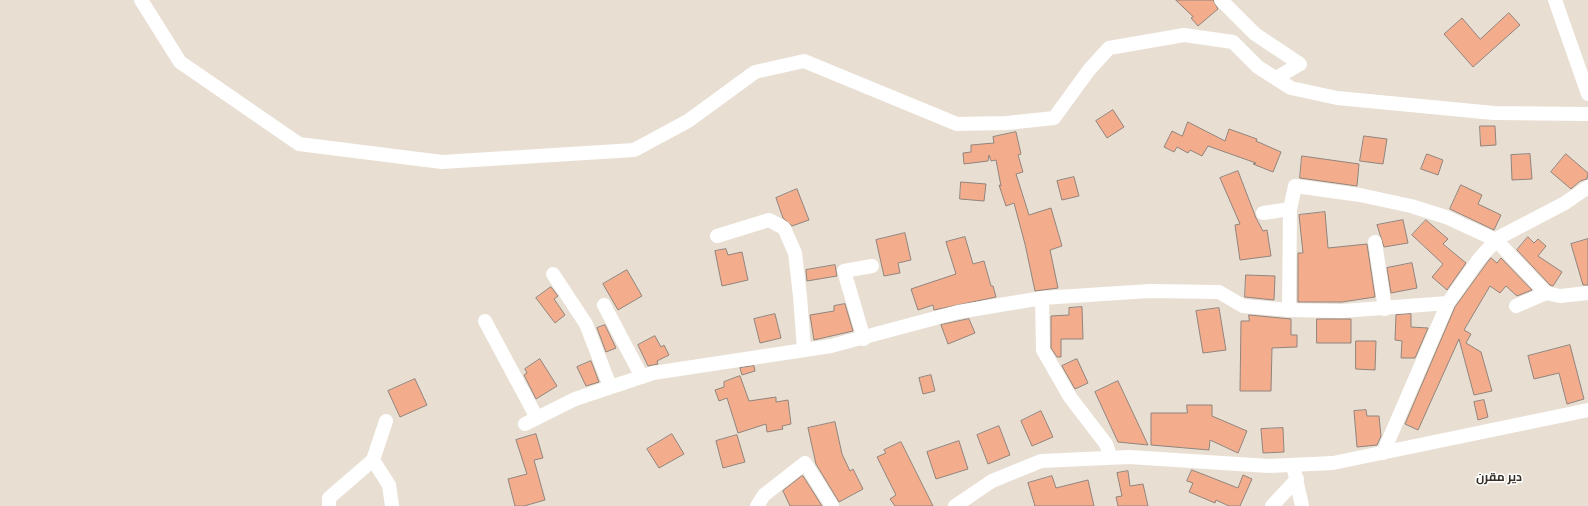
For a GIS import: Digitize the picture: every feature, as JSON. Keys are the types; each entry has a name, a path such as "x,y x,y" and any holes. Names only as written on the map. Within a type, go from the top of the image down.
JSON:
{"street":[{"path":"141,0 180,62 299,144 442,162 634,150 688,121 755,72 804,61 956,124 1007,123 1054,118 1089,70 1109,48 1184,35 1233,42 1258,67 1291,88 1337,98 1494,113 1588,114"},
{"path":"1221,0 1255,34 1300,64 1276,78"},
{"path":"1555,0 1588,94"},
{"path":"1289,310 1290,209 1295,186 1360,195 1411,206 1446,217 1496,240 1546,293 1560,296 1588,293"},
{"path":"1383,452 1448,303 1479,259 1496,240 1566,203 1588,187"},
{"path":"1263,213 1290,209"},
{"path":"717,236 769,220 784,228 795,253 804,349"},
{"path":"1375,242 1385,309"},
{"path":"864,339 844,271 872,266"},
{"path":"553,274 586,324 610,386"},
{"path":"525,424 575,399 610,386 642,377 700,365 831,346 864,339 958,312 1042,298 1150,291 1219,292 1243,306 1289,310 1342,311 1385,309 1448,303"},
{"path":"1516,306 1546,293"},
{"path":"1042,298 1043,350 1070,397 1106,444 1112,458"},
{"path":"604,305 642,377"},
{"path":"485,321 537,418"},
{"path":"955,506 992,481 1042,461 1129,457 1269,466 1333,463 1588,410"},
{"path":"329,506 329,498 373,460 386,421"},
{"path":"373,460 389,484 392,506"},
{"path":"756,506 764,495 805,463 832,506"},
{"path":"1293,464 1302,506"},
{"path":"1272,506 1297,480"}],"building":[{"path":"1176,0 1213,0 1218,9 1198,26 1191,18 1193,17"},
{"path":"1509,13 1520,25 1473,67 1444,34 1462,18 1480,39"},
{"path":"1113,110 1124,127 1107,138 1096,121"},
{"path":"1188,122 1225,141 1229,129 1257,139 1256,141 1281,152 1273,172 1253,164 1256,163 1208,146 1202,156 1190,150 1188,153 1177,147 1174,152 1164,147 1172,131 1182,136"},
{"path":"1480,126 1495,126 1496,145 1481,146"},
{"path":"1016,132 1021,154 1018,155 1023,172 1016,174 1029,215 1051,208 1062,246 1050,250 1058,288 1035,291 1014,203 1006,206 999,185 1001,186 996,160 991,161 989,155 988,161 964,164 963,153 971,152 971,145 994,143 993,137"},
{"path":"1364,136 1387,139 1383,164 1360,161"},
{"path":"1427,154 1443,160 1438,175 1421,169"},
{"path":"1530,154 1532,179 1512,180 1511,155"},
{"path":"1566,154 1588,173 1587,179 1580,181 1571,189 1551,172"},
{"path":"1302,156 1359,164 1357,186 1300,178"},
{"path":"1238,171 1256,218 1263,231 1267,230 1271,256 1240,260 1235,225 1240,224 1220,178"},
{"path":"1074,177 1079,196 1062,200 1057,181"},
{"path":"961,182 986,184 984,201 960,199"},
{"path":"1461,185 1482,195 1478,204 1501,215 1494,230 1450,209"},
{"path":"797,189 809,220 792,226 783,218 776,198"},
{"path":"1325,212 1328,248 1367,244 1375,297 1342,302 1298,302 1298,253 1303,253 1299,215"},
{"path":"1403,220 1408,243 1384,247 1377,225"},
{"path":"1426,220 1448,239 1443,244 1466,263 1447,290 1432,277 1443,264 1412,235"},
{"path":"905,233 911,260 898,263 900,273 884,276 876,240"},
{"path":"965,237 973,264 984,261 991,286 993,286 996,297 934,310 933,305 918,310 911,289 956,274 946,242"},
{"path":"1528,237 1534,243 1538,239 1546,246 1538,256 1562,272 1553,286 1550,285 1517,250"},
{"path":"1588,239 1588,285 1583,285 1571,244"},
{"path":"726,249 728,255 742,252 748,280 722,286 715,251"},
{"path":"1491,258 1497,263 1501,258 1532,290 1517,296 1506,286 1500,293 1490,286 1464,330 1471,334 1466,343 1481,352 1492,391 1474,395 1459,339 1418,430 1405,424 1455,307"},
{"path":"1412,263 1417,288 1391,293 1387,268"},
{"path":"835,265 837,276 807,281 806,270"},
{"path":"627,270 642,296 618,310 603,284"},
{"path":"1246,275 1275,276 1274,300 1245,297"},
{"path":"551,287 558,296 554,299 565,315 555,323 536,298"},
{"path":"845,304 853,331 814,340 810,315 834,311 834,306"},
{"path":"1082,307 1083,339 1061,339 1061,357 1057,357 1051,348 1051,316 1069,315 1069,308"},
{"path":"1219,308 1226,350 1203,353 1196,311"},
{"path":"775,314 781,338 760,343 754,319"},
{"path":"1411,314 1411,327 1428,328 1415,358 1401,358 1402,341 1395,340 1396,315"},
{"path":"1249,315 1291,319 1291,335 1297,335 1297,347 1272,348 1271,391 1240,391 1241,321 1249,321"},
{"path":"969,319 975,333 948,344 941,325"},
{"path":"1317,319 1351,319 1351,343 1317,343"},
{"path":"605,325 616,348 606,352 597,328"},
{"path":"655,336 661,347 664,345 669,355 657,361 658,364 648,366 638,345"},
{"path":"1356,341 1376,341 1375,370 1356,369"},
{"path":"1570,345 1584,399 1567,404 1559,373 1534,379 1528,356"},
{"path":"540,359 557,386 536,399 524,375 527,373 525,369"},
{"path":"1077,359 1088,383 1075,389 1062,366"},
{"path":"591,361 599,382 586,386 577,367"},
{"path":"754,366 755,371 742,375 740,368"},
{"path":"931,375 935,391 923,394 919,378"},
{"path":"740,376 749,401 776,397 776,402 788,400 791,424 782,426 783,429 767,432 766,424 738,433 727,398 719,401 715,390 724,387 724,382"},
{"path":"415,379 427,405 400,417 388,391"},
{"path":"1118,381 1148,445 1118,442 1095,392"},
{"path":"1484,400 1488,417 1478,420 1474,402"},
{"path":"1187,405 1212,405 1212,416 1247,431 1238,453 1210,440 1209,450 1151,445 1151,413 1187,413"},
{"path":"1366,410 1367,416 1379,416 1381,436 1377,445 1357,447 1354,411"},
{"path":"1041,411 1053,437 1032,446 1021,421"},
{"path":"835,422 842,454 850,471 853,469 863,489 839,502 816,464 808,428"},
{"path":"999,426 1010,455 988,464 977,435"},
{"path":"1283,428 1284,452 1263,453 1261,429"},
{"path":"536,434 543,458 534,460 545,500 524,506 515,506 508,479 527,474 516,440"},
{"path":"672,434 684,454 659,468 647,449"},
{"path":"737,435 745,462 723,468 716,441"},
{"path":"959,441 968,469 936,479 927,452"},
{"path":"901,442 933,506 895,506 890,499 896,495 877,457 886,453 884,450"},
{"path":"1192,470 1238,488 1243,475 1252,479 1240,506 1229,506 1216,500 1215,503 1189,492 1193,483 1187,481"},
{"path":"1128,471 1130,486 1143,484 1148,506 1118,506 1116,497 1122,496 1117,473"},
{"path":"802,476 822,506 790,506 783,491"},
{"path":"1052,476 1056,488 1088,480 1094,506 1035,506 1028,483"}],"district":[{"name":"دير مقرن","path":"1499,478"}]}
